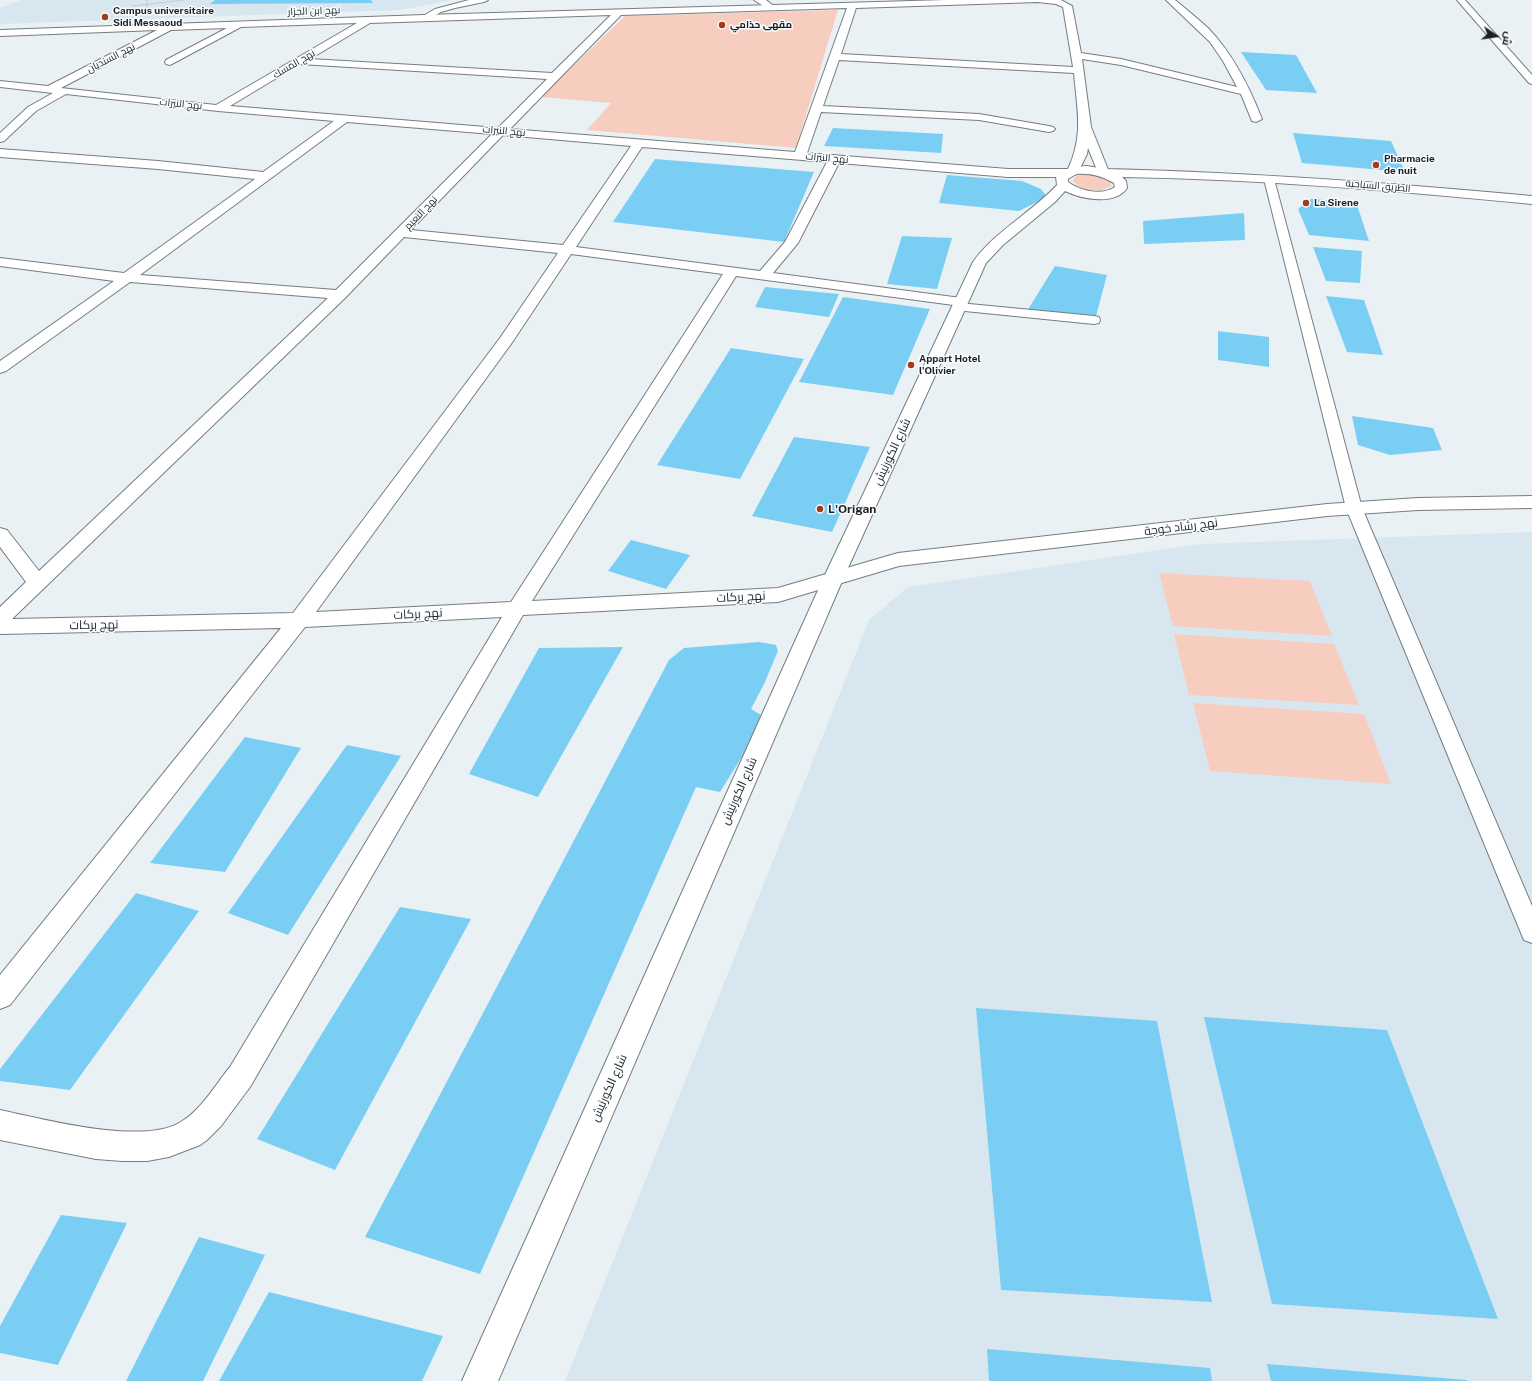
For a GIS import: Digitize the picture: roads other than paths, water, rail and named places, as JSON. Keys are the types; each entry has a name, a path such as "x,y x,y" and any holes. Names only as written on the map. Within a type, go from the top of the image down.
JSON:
{"street":[{"name":"نهج ابن الجزار","path":"0,33 979,1 1038,0 1064,3"},
{"path":"1170,0 1205,32 1229,64 1246,92 1256,119"},
{"path":"1064,3 1077,55 1085,127 1104,173 1120,181 1121,188 1118,190"},
{"path":"800,156 853,5"},
{"name":"نهج النعيم","path":"0,619 340,295 619,12"},
{"name":"نهج المسك","path":"218,108 370,20"},
{"path":"170,62 239,24"},
{"name":"نهج السنديان","path":"50,90 171,27"},
{"path":"1077,55 1121,62 1246,92"},
{"path":"836,56 1079,70"},
{"path":"299,61 555,76"},
{"name":"نهج النيرات","path":"0,84 218,108 502,130 639,143 1067,178"},
{"path":"0,139 32,109 64,91"},
{"path":"817,109 979,117 1049,129"},
{"path":"0,368 127,278 345,118"},
{"name":"شارع الكورنيش","path":"480,1381 833,579 980,262 998,242 1052,199 1067,178 1081,154 1085,127"},
{"path":"0,996 299,620 506,341 569,250 639,143"},
{"path":"0,153 158,165 265,176"},
{"path":"763,276 791,243 836,158"},
{"name":"الطريق السياحية","path":"1067,178 1087,170 1104,173 1158,173 1364,185 1532,200"},
{"name":"الطريق السياحية","path":"1155,186 1225,177"},
{"path":"1067,178 1069,188 1083,194 1101,195"},
{"path":"1072,204 1118,190 1133,188"},
{"name":"شارع الكورنيش","path":"1026,220 1059,208"},
{"path":"401,233 569,250 732,271 960,305"},
{"path":"0,262 127,278 340,295"},
{"path":"0,1125 96,1144 139,1146 167,1142 189,1134 211,1114 240,1077 517,608 732,271"},
{"name":"نهج رشاد خوجة","path":"833,579 898,560 1327,510 1418,504 1532,502"},
{"path":"0,534 38,584"},
{"name":"نهج بركات","path":"0,627 299,620 778,595 833,579"}],"lane":[{"path":"424,18 432,12 459,4 484,0"},
{"path":"758,0 771,7"},
{"path":"1461,0 1532,81"},
{"path":"1269,179 1354,508 1532,933"},
{"path":"960,305 1094,320"}],"place":[{"name":"Campus universitaire Sidi Messaoud","path":"105,17"},
{"name":"مقهى حذامي","path":"722,25"},
{"name":"Pharmacie de nuit","path":"1376,165"},
{"name":"La Sirene","path":"1306,203"},
{"name":"Appart Hotel l'Olivier","path":"911,365"},
{"name":"L'Origan","path":"820,509"}]}
